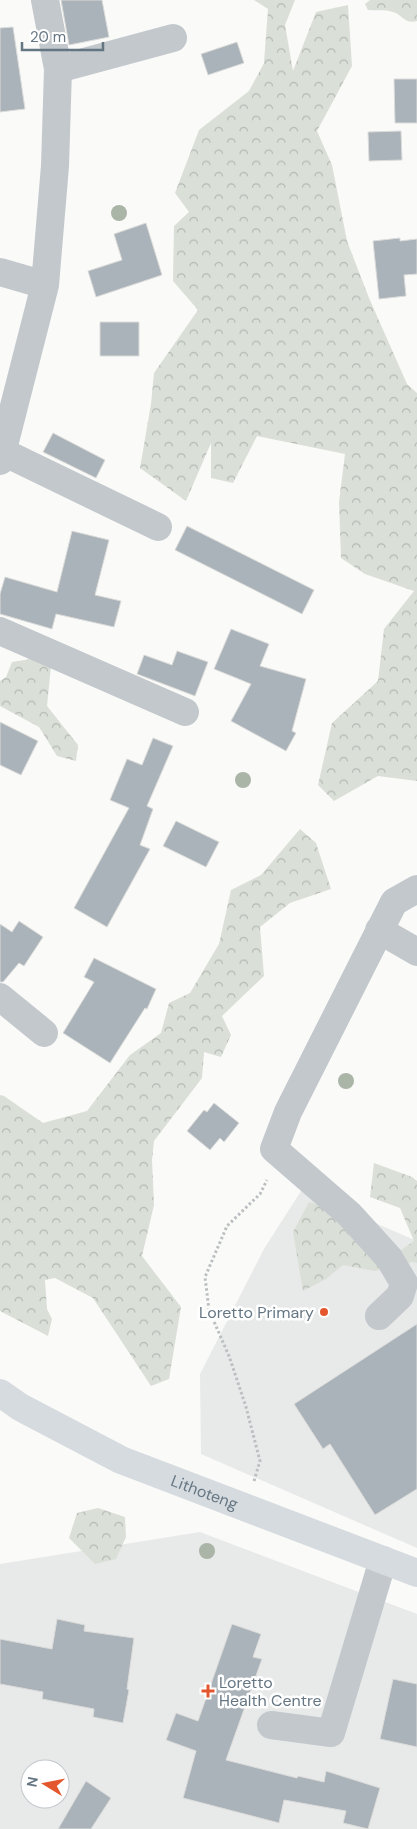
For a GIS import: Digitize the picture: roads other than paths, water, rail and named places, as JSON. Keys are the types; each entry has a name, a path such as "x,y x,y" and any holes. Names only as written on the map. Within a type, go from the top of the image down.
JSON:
{"main road":[{"name":"Lithoteng","path":"0,1393 20,1407 121,1460 417,1573"}],"street":[{"path":"45,0 58,69 55,166 45,285 1,457 158,527"},
{"path":"58,69 174,38"},
{"path":"0,272 45,285"},
{"path":"0,631 185,712"},
{"path":"379,1316 400,1296 404,1283 389,1258 349,1214 274,1149 288,1112 394,902 417,889"},
{"path":"379,930 417,952"},
{"path":"0,997 44,1033"},
{"path":"271,1725 330,1734 383,1560"}],"place":[{"name":"Loretto Primary","path":"324,1312"},
{"name":"Loretto Health Centre","path":"208,1691"}]}
